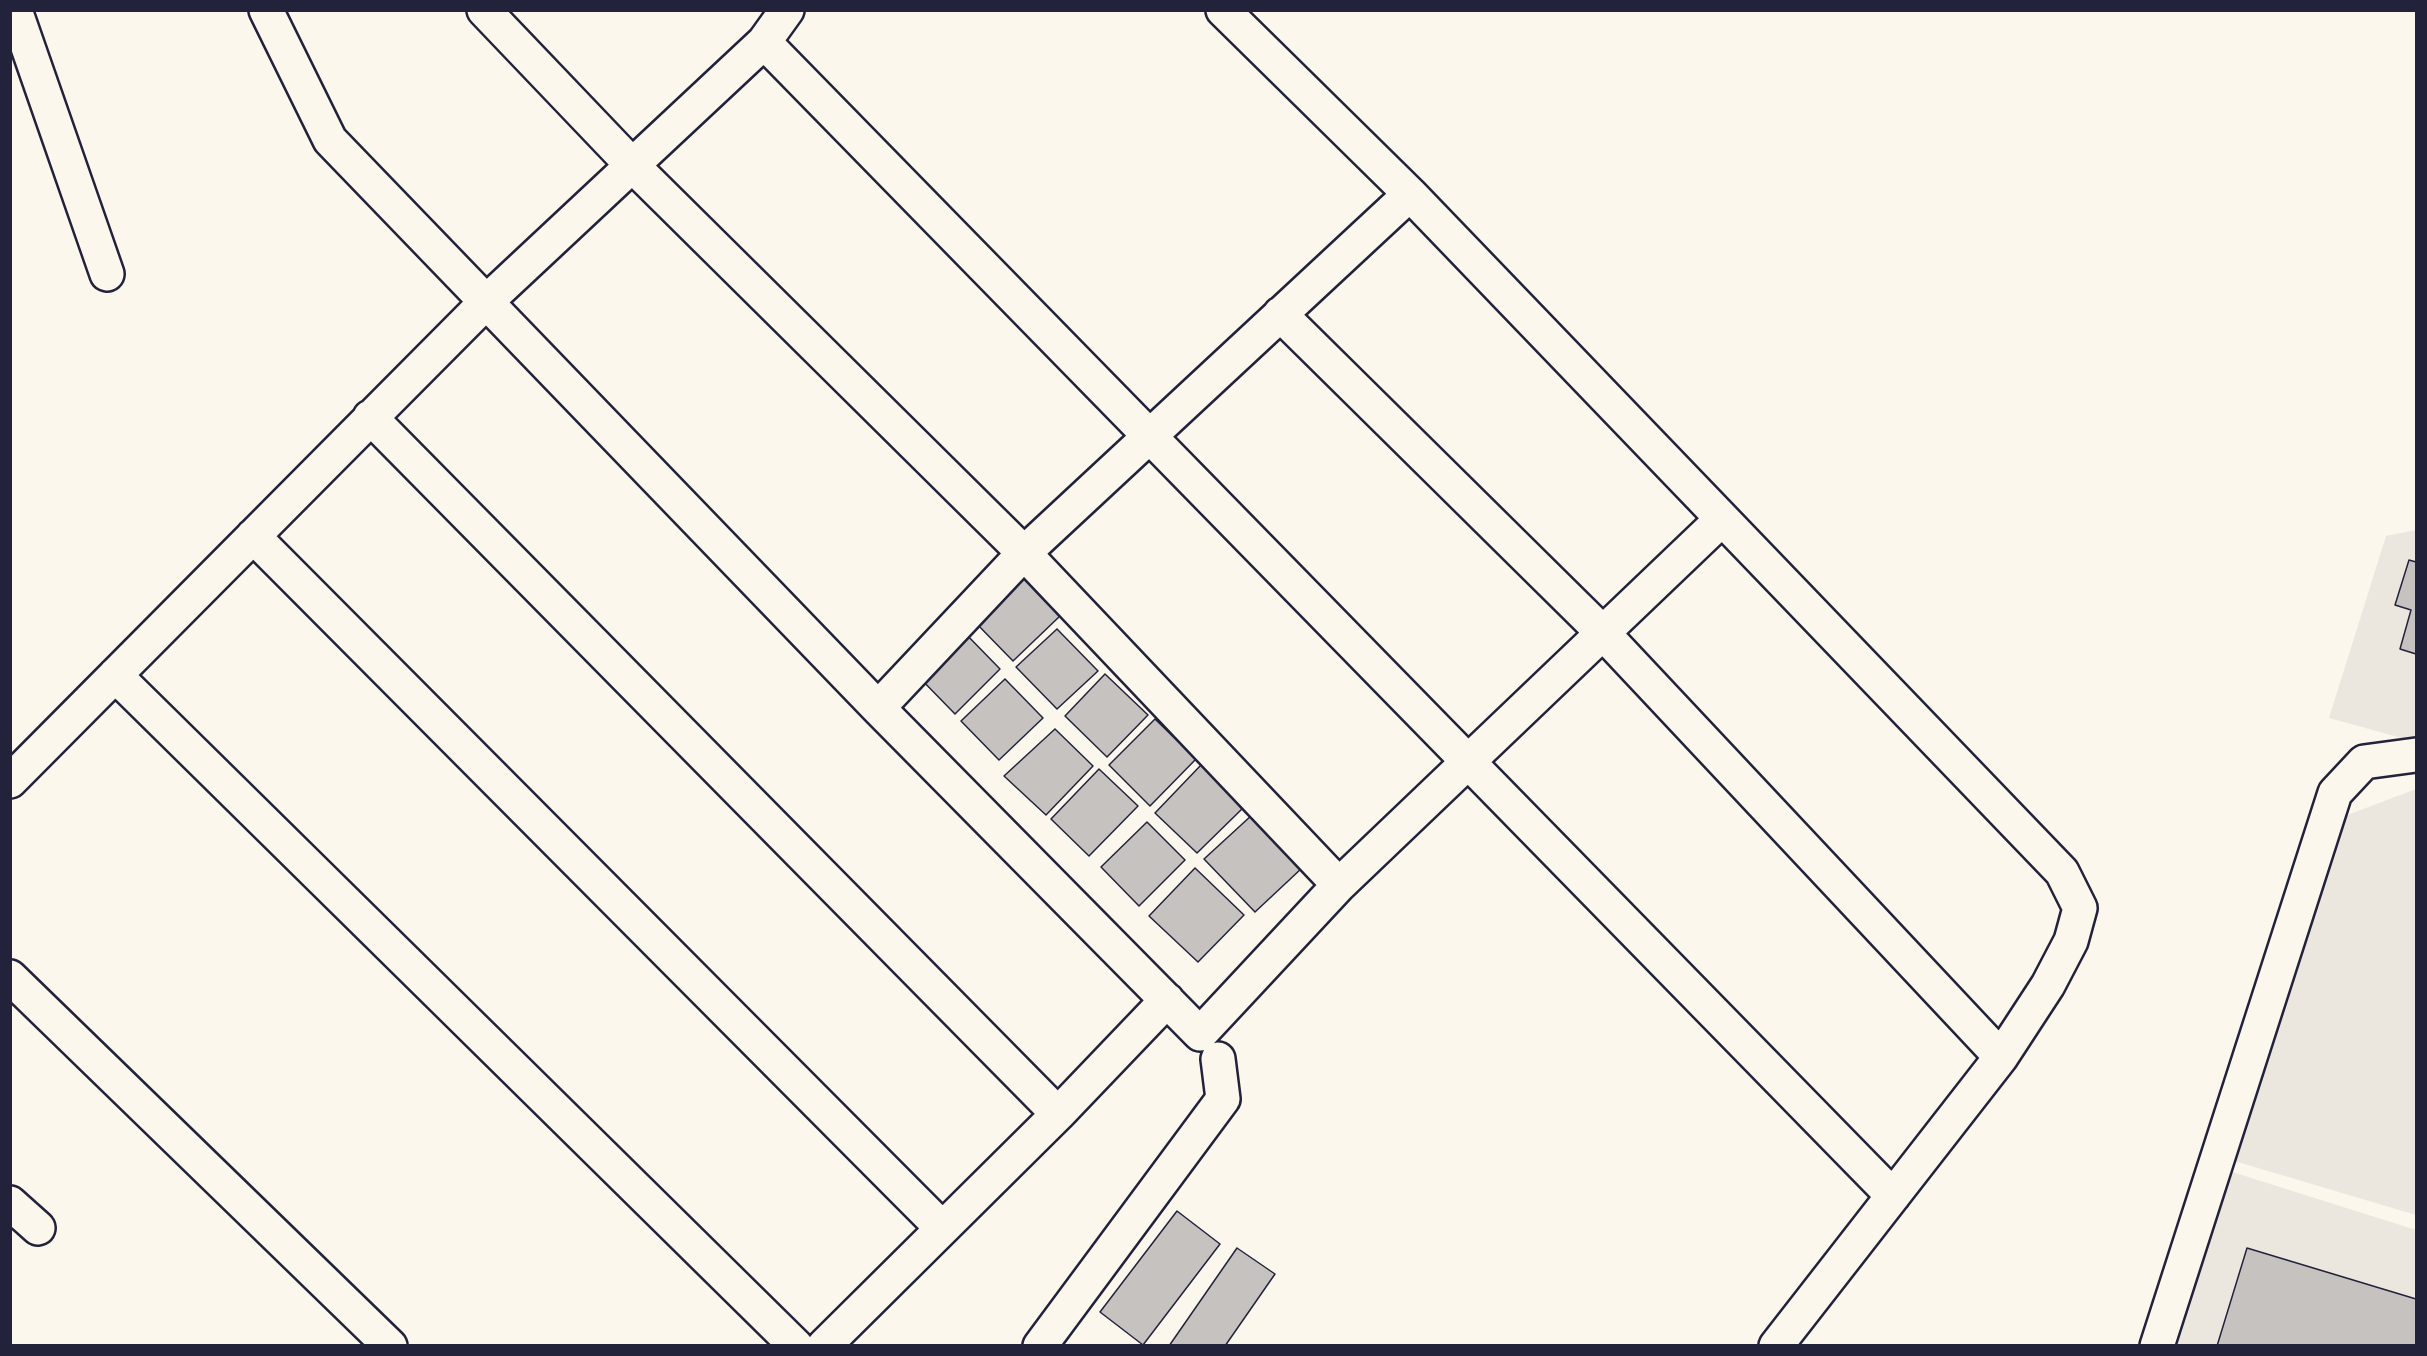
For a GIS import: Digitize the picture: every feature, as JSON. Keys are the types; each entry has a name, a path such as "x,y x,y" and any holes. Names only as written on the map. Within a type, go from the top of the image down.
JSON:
{"street":[{"path":"15,10 107,274"},
{"path":"266,10 330,140 878,708 1200,1034 1339,885 1721,520"},
{"path":"484,10 632,165 1024,553 1339,885"},
{"path":"10,781 485,303 764,42 787,10"},
{"path":"1223,10 1410,194 1721,520 2062,872 2080,908 2071,940 2048,985 2001,1057 1776,1346"},
{"path":"764,42 1893,1196"},
{"path":"878,708 1024,553 1410,194"},
{"path":"1280,314 1603,633 2001,1057"},
{"path":"370,417 1058,1114"},
{"path":"253,537 942,1228"},
{"path":"115,675 796,1346"},
{"path":"2157,1346 2335,793 2364,762 2416,755"},
{"path":"10,976 390,1346"},
{"path":"824,1346 1058,1114 1167,1000"},
{"path":"1050,1342 1223,1099 1218,1059"},
{"path":"10,1203 38,1228"}],"shaded area":[{"path":"2416,530 2416,742 2329,718 2386,536"},
{"path":"2416,789 2416,1215 2231,1160 2337,819"},
{"path":"2226,1170 2416,1230 2416,1345 2176,1346"}],"building":[{"path":"2409,560 2416,562 2416,654 2400,649 2411,610 2395,605"},
{"path":"1020,575 1060,616 1013,661 973,620"},
{"path":"1057,629 1098,671 1057,709 1016,667"},
{"path":"962,630 1000,669 955,714 916,674"},
{"path":"1105,674 1148,715 1107,757 1065,716"},
{"path":"1005,679 1043,718 999,760 961,721"},
{"path":"1155,719 1196,759 1150,806 1109,765"},
{"path":"1055,729 1093,766 1046,815 1004,776"},
{"path":"1201,765 1244,807 1197,853 1155,813"},
{"path":"1099,769 1138,806 1089,856 1051,819"},
{"path":"1252,815 1302,868 1255,912 1204,859"},
{"path":"1147,822 1185,860 1139,906 1101,867"},
{"path":"1195,868 1244,915 1198,962 1149,916"},
{"path":"1177,1211 1220,1244 1143,1345 1100,1312"},
{"path":"1237,1248 1275,1274 1225,1346 1169,1346"},
{"path":"2247,1248 2416,1299 2416,1346 2217,1346"}]}
